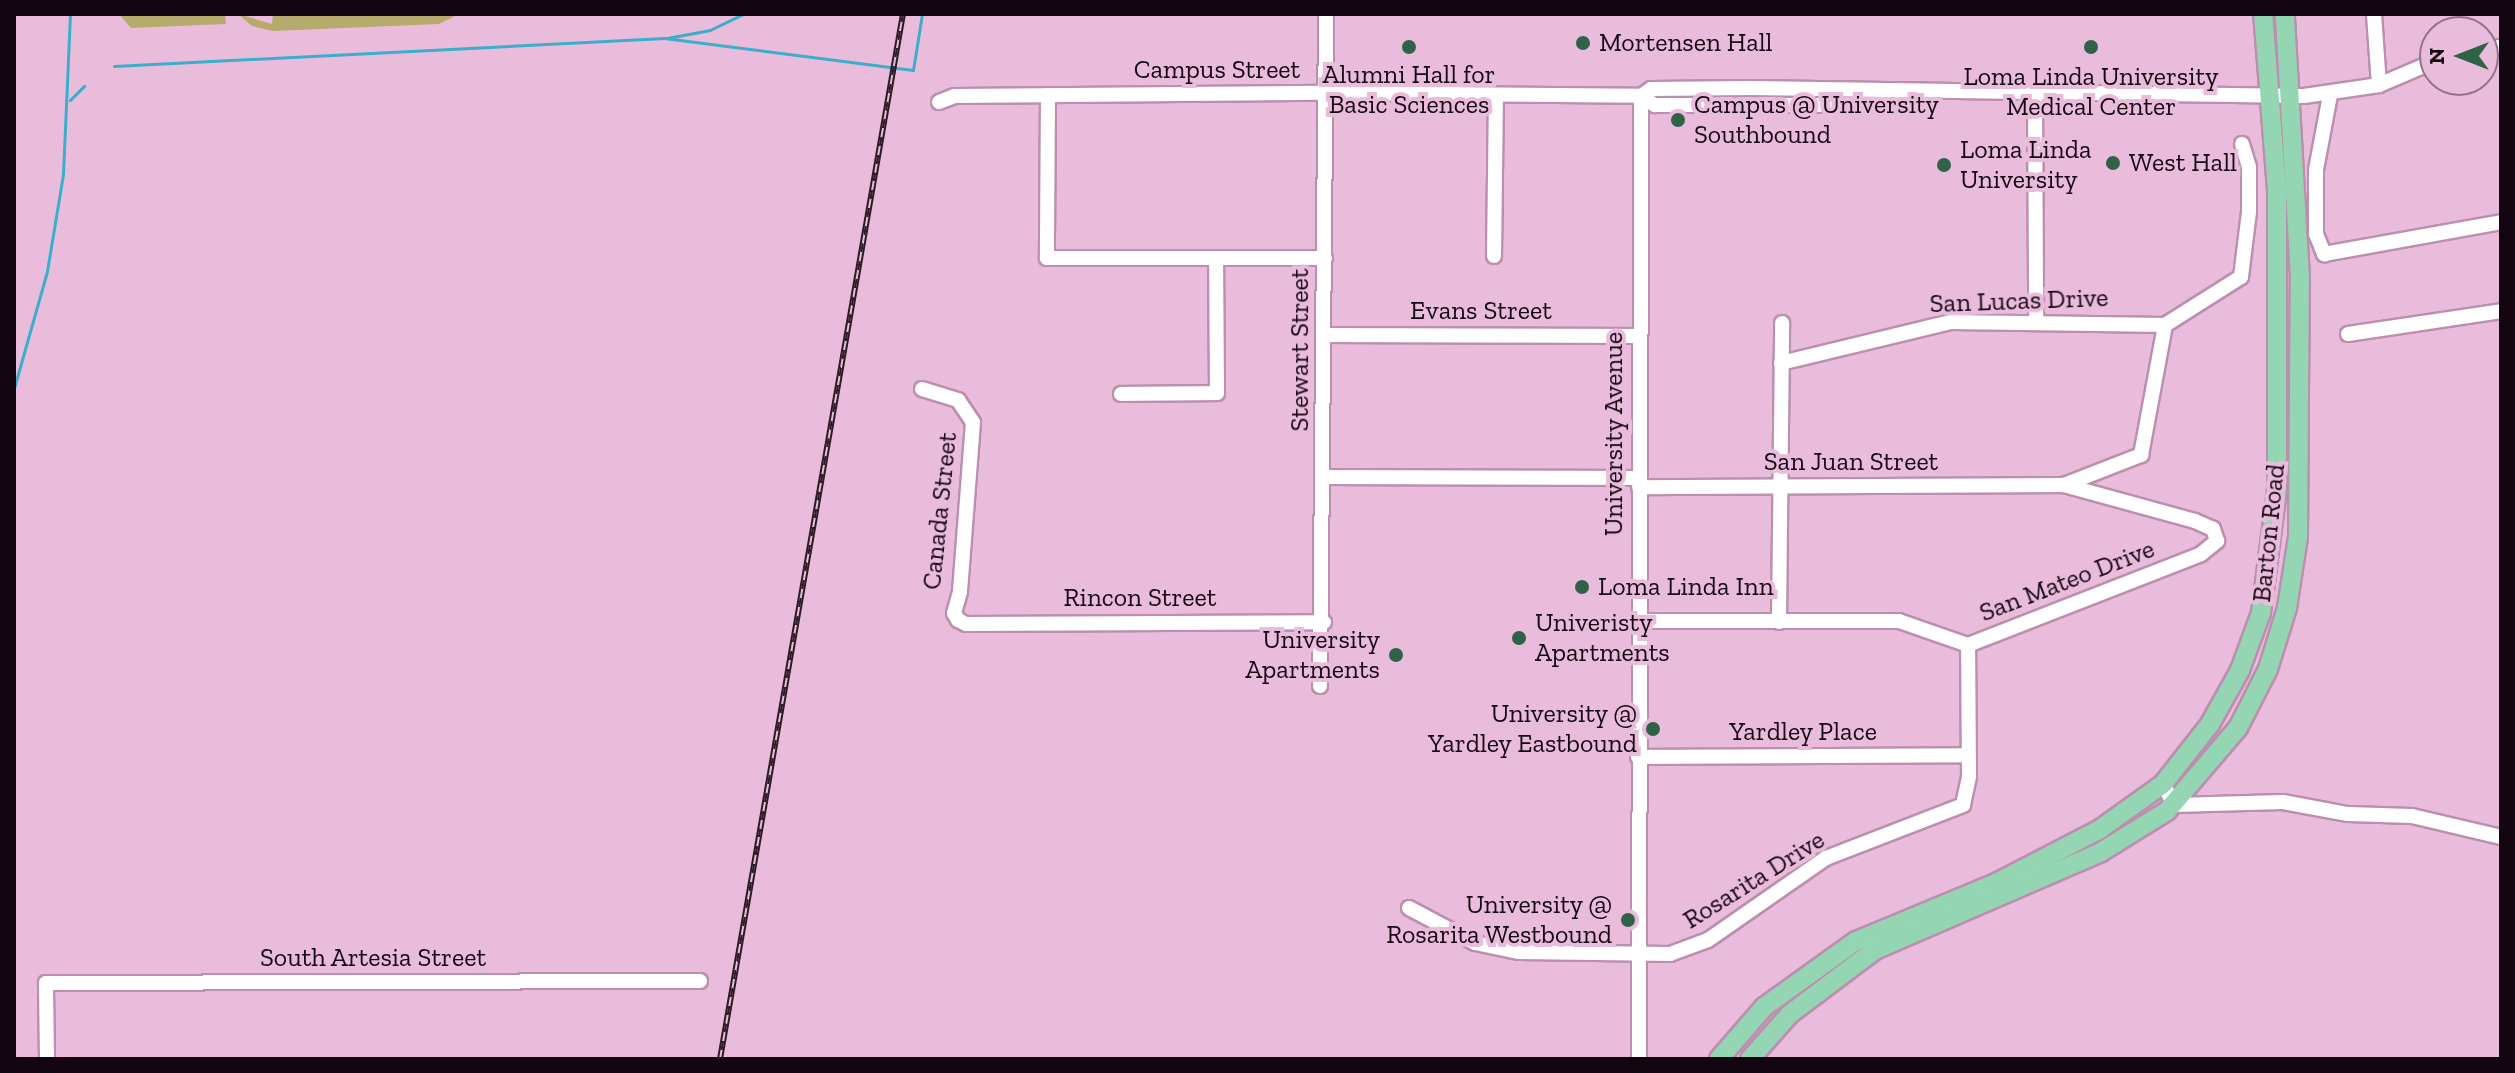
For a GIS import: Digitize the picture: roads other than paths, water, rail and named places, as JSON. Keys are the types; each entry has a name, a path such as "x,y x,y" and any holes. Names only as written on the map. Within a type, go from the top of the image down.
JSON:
{"main road":[{"name":"Barton Road","path":"1719,1059 1764,1007 1856,941 1996,883 2087,836 2163,784 2210,724 2240,670 2261,613 2273,541 2278,312 2270,93 2263,14"},
{"name":"Barton Road","path":"1750,1059 1790,1014 1875,950 2101,852 2174,805 2238,728 2268,669 2287,608 2301,474 2300,278 2285,14"}],"street":[{"name":"Stewart Street","path":"1320,686 1324,622 1326,14"},
{"path":"2374,14 2379,85"},
{"path":"2270,93 2330,95 2379,85 2419,68"},
{"name":"Campus Street","path":"939,102 955,96 1326,93 1641,96 1655,105 1827,105 1923,104 1933,94 2270,93"},
{"path":"2035,94 2036,322"},
{"path":"1048,95 1047,258 1325,258"},
{"path":"1494,256 1496,95"},
{"path":"2330,95 2316,170 2316,234 2324,254 2501,222"},
{"name":"University Avenue","path":"1639,1059 1637,336 1641,96"},
{"path":"2165,325 2241,277 2246,267 2249,167 2242,144"},
{"path":"1121,394 1217,393 1216,258"},
{"path":"2348,334 2501,311"},
{"name":"San Lucas Drive","path":"1781,363 1928,325 2036,322 2165,325"},
{"path":"1779,622 1782,323"},
{"name":"San Juan Street","path":"2064,485 2141,455 2165,325"},
{"name":"Evans Street","path":"1325,335 1637,336"},
{"name":"Canada Street","path":"922,389 958,400 973,422 960,592 954,613 958,620"},
{"name":"San Juan Street","path":"1324,477 1780,487 2064,485 2195,521 2215,535"},
{"name":"San Mateo Drive","path":"1638,621 1899,621 1968,645 2201,554 2211,548 2215,535"},
{"name":"Rincon Street","path":"958,620 1324,622"},
{"name":"Rosarita Drive","path":"1640,955 1689,949 1826,858 1963,805 1968,755 1968,645"},
{"name":"Yardley Place","path":"1638,757 1968,755"},
{"path":"2163,784 2174,805 2283,802 2348,814 2412,816 2501,837"},
{"path":"1409,908 1475,943 1519,952 1640,955"},
{"name":"South Artesia Street","path":"47,1059 46,983 700,981"}],"waterway":[{"path":"14,388 47,271 63,174 70,14"},
{"path":"667,38 710,30 743,14"},
{"path":"114,66 664,38 913,70 922,14"},
{"path":"70,100 84,86"}],"railway":[{"path":"720,1059 903,14"}],"place":[{"name":"Mortensen Hall","path":"1583,43"},
{"name":"Alumni Hall for Basic Sciences","path":"1409,47"},
{"name":"Loma Linda University Medical Center","path":"2091,47"},
{"name":"Campus @ University Southbound","path":"1678,120"},
{"name":"West Hall","path":"2113,163"},
{"name":"Loma Linda University","path":"1944,165"},
{"name":"Loma Linda Inn","path":"1582,587"},
{"name":"Univeristy Apartments","path":"1519,638"},
{"name":"University Apartments","path":"1396,655"},
{"name":"University @ Yardley Eastbound","path":"1653,729"},
{"name":"University @ Rosarita Westbound","path":"1628,920"}]}
